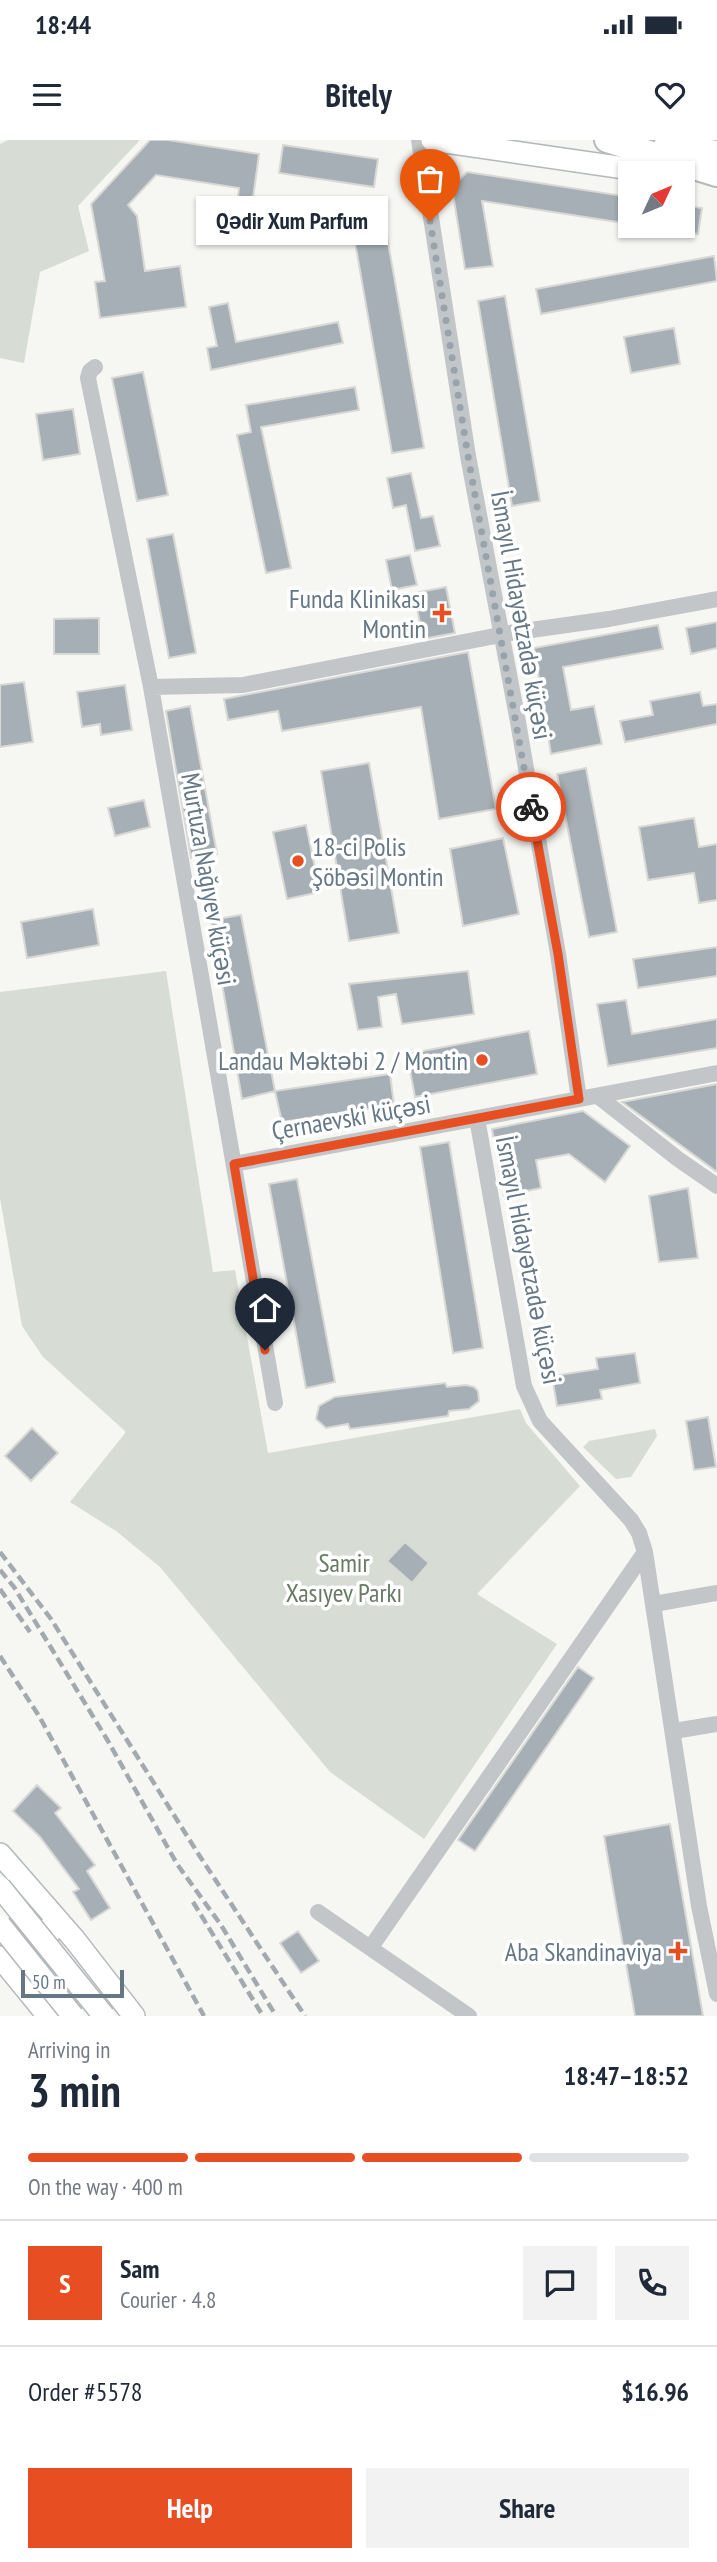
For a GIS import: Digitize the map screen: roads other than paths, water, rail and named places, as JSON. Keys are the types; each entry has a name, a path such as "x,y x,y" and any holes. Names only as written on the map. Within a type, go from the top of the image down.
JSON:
{"highway":[{"path":"607,140 714,181"},
{"path":"624,140 717,153"}],"main road":[{"path":"432,140 618,167"},
{"path":"695,179 714,181"},
{"path":"3,1860 47,1909 134,2016"},
{"path":"0,1887 104,2016"},
{"path":"47,1909 51,1930 47,1940 31,1953 1,1960 48,2016"},
{"path":"0,1925 73,2016"}],"street":[{"name":"İsmayıl Hidayətzadə küçəsi","path":"419,140 468,456 558,954 579,1099"},
{"name":"Murtuza Nağıyev küçəsi","path":"95,367 88,377 150,687 275,1403"},
{"path":"150,687 243,685 501,634 609,619 717,599"},
{"name":"Çernaevski küçəsi","path":"234,1164 717,1073"},
{"path":"599,1097 717,1186"},
{"name":"İsmayıl Hidayətzadə küçəsi","path":"477,1118 520,1363 531,1405 540,1421 631,1520 639,1533 645,1552 699,1906 717,1994"},
{"path":"371,1947 645,1552"},
{"path":"654,1604 717,1592"},
{"path":"674,1731 717,1724"},
{"path":"318,1912 469,2016"}],"railway":[{"path":"0,1552 51,1619 199,1855 305,2016"},
{"path":"0,1570 14,1587 108,1741 177,1864 221,1925 276,2016"},
{"path":"0,1589 30,1632"},
{"path":"0,1656 39,1716 204,2016"},
{"path":"193,1902 263,2016"}],"place":[{"name":"Qədir Xum Parfum","path":"430,221"},
{"name":"Funda Klinikası Montin","path":"442,613"},
{"name":"18-ci Polis Şöbəsi Montin","path":"298,861"},
{"name":"Landau Məktəbi 2 / Montin","path":"482,1060"},
{"name":"Aba Skandinaviya","path":"678,1951"}],"park label":[{"name":"Samir Xasıyev Parkı","path":"344,1577"}]}
